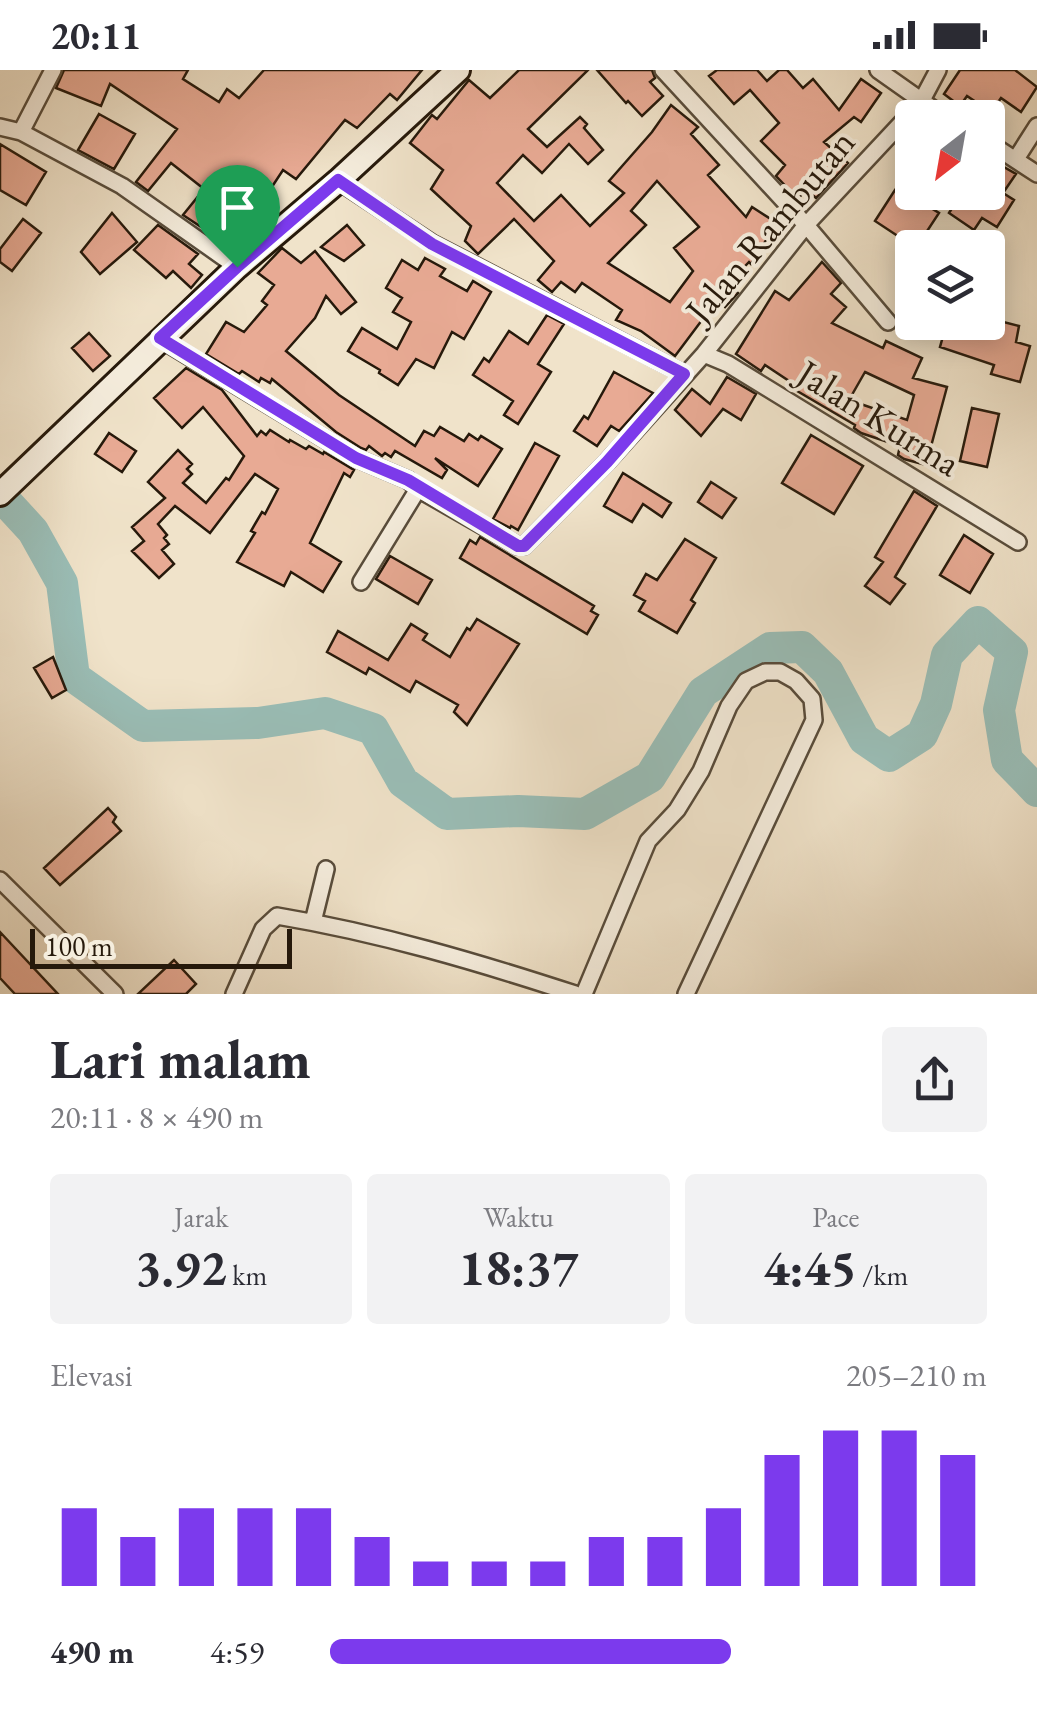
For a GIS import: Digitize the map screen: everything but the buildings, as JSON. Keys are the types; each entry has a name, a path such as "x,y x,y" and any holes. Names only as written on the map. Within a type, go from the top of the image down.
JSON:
{"street":[{"path":"21,132 53,70"},
{"path":"0,494 160,338 458,70"},
{"path":"662,70 806,225 888,322"},
{"path":"878,70 918,100"},
{"name":"Jalan Rambutan","path":"922,100 938,70"},
{"path":"1016,159 1037,126"},
{"path":"0,127 21,132 122,186 237,267"},
{"name":"Jalan Rambutan","path":"418,489 524,546 607,462 704,354 806,225 895,130"},
{"path":"1005,152 1037,174"},
{"path":"338,180 432,244 684,374"},
{"path":"160,338 356,458 408,480 418,489 361,582"},
{"name":"Jalan Kurma","path":"704,354 728,364 1018,542"},
{"path":"584,994 648,841 676,810 702,771 729,706 746,681 765,672 780,672 796,680 812,699 814,720 686,994"},
{"path":"313,922 326,869"},
{"path":"0,880 115,994"},
{"path":"234,994 263,929 277,916 456,955 575,994"}],"waterway":[{"path":"0,495 33,531 62,583 74,677 143,726 258,723 325,713 373,729 403,782 447,814 585,814 650,777 703,692 770,648 802,647 828,672 864,739 889,756 922,735 936,704 947,655 978,622 1012,652 999,710 1007,760 1037,791"}],"route":[{"path":"338,180 432,244 684,374 607,462 532,539 518,546 408,480 356,458 160,338 237,267 338,180"}]}
